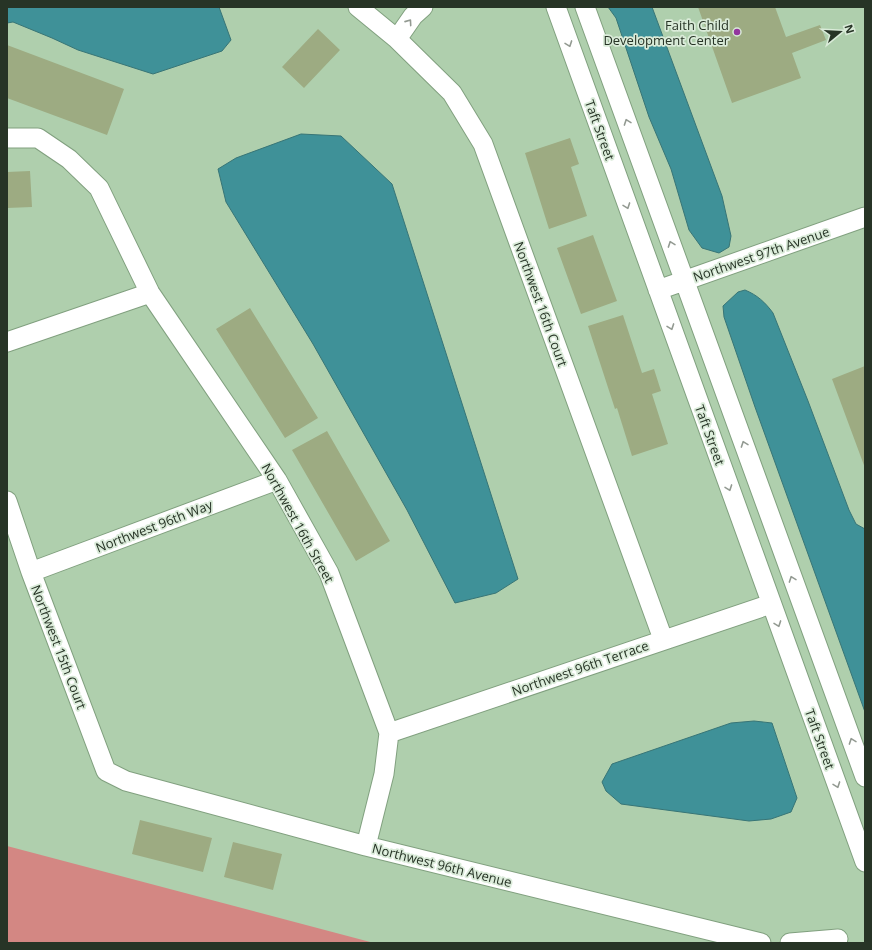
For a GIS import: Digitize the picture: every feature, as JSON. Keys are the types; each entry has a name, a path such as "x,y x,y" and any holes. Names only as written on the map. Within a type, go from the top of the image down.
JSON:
{"street":[{"path":"397,39 413,16 423,7"},
{"name":"Taft Street","path":"556,7 770,604 862,843 865,862"},
{"path":"585,7 865,777"},
{"name":"Northwest 16th Court","path":"367,10 452,93 482,144 663,639"},
{"path":"7,138 38,138 69,159 99,188 150,293 7,342"},
{"name":"Northwest 97th Avenue","path":"658,290 865,217"},
{"name":"Northwest 16th Street","path":"150,293 277,480 329,573 389,733 384,774 366,846"},
{"name":"Northwest 96th Way","path":"31,572 277,480"},
{"name":"Northwest 15th Court","path":"7,501 31,572 106,771 126,782"},
{"name":"Northwest 96th Terrace","path":"389,733 770,604"},
{"name":"Northwest 96th Avenue","path":"126,782 366,846 761,943"},
{"path":"790,943 838,939"}],"shaded area":[{"path":"7,846 374,943 7,943"}],"water":[{"path":"7,7 219,7 231,40 222,51 153,74 78,50 13,22 7,23"},
{"path":"608,7 652,7 722,196 731,236 729,247 719,253 702,248 689,230 671,169 649,117 616,18"},
{"path":"301,134 341,136 392,184 518,579 496,593 455,603 407,510 313,344 226,202 218,169 236,158"},
{"path":"745,290 760,299 773,313 849,510 856,524 865,529 865,712 724,317 723,306 738,292"},
{"path":"754,721 772,723 797,798 791,812 771,819 749,821 621,804 606,791 602,782 612,764 731,723"}],"building":[{"path":"698,7 775,7 786,37 820,25 826,40 792,53 801,78 732,103"},
{"path":"318,29 340,50 304,88 282,67"},
{"path":"7,45 124,89 107,135 7,98"},
{"path":"570,138 579,164 571,167 587,216 549,229 525,153"},
{"path":"30,171 32,207 7,208 7,172"},
{"path":"593,235 617,301 581,314 557,248"},
{"path":"250,308 318,418 285,438 216,329"},
{"path":"623,315 642,373 654,369 661,391 652,394 668,444 632,456 588,326"},
{"path":"865,366 865,468 832,379"},
{"path":"327,431 390,541 356,561 292,450"},
{"path":"140,820 212,838 203,872 132,854"},
{"path":"233,842 282,854 273,890 224,877"}],"place":[{"name":"Faith Child Development Center","path":"737,32"}]}
